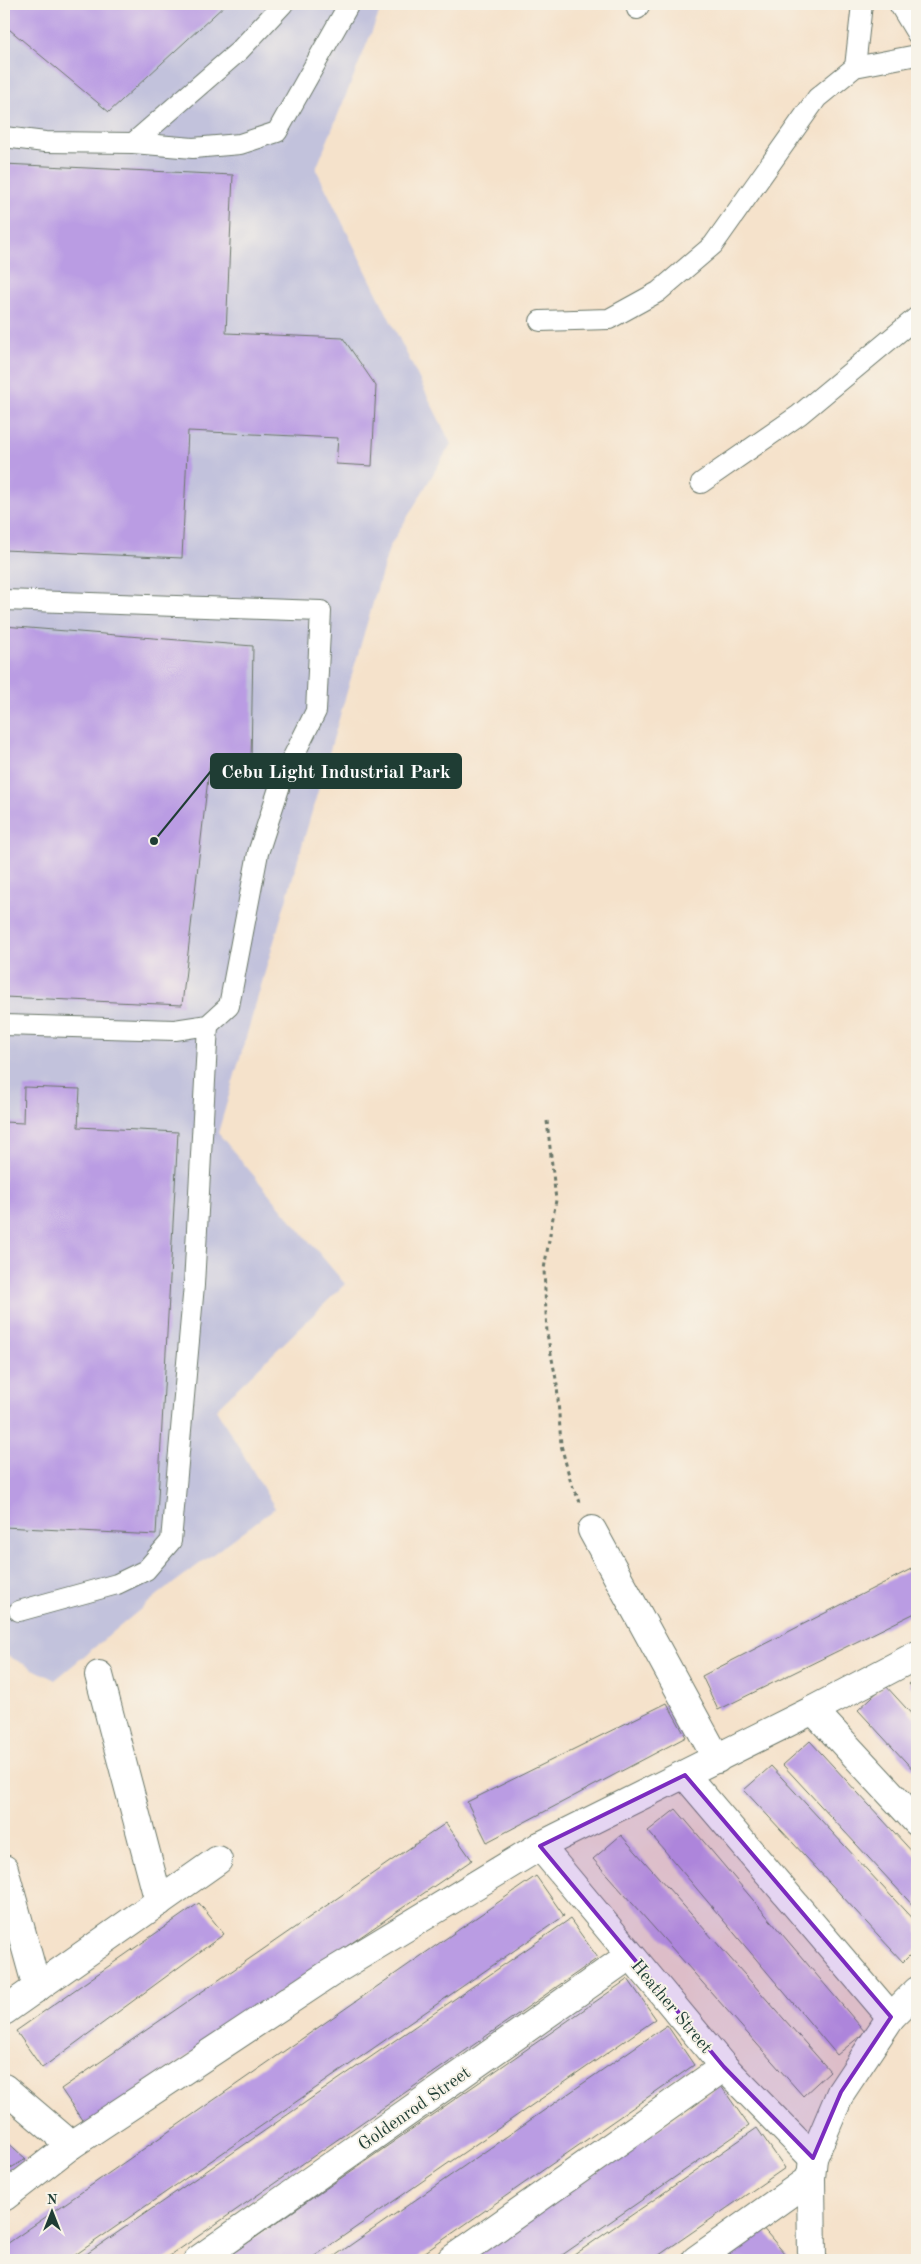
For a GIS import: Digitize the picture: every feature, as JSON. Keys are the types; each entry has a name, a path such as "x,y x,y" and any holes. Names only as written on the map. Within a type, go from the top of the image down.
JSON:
{"street":[{"path":"592,1530 717,1759"},
{"path":"4,2197 72,2145 329,1974 540,1846 717,1759 917,1656"},
{"path":"99,1675 160,1902"},
{"path":"814,1710 917,1822"},
{"path":"685,1775 890,2017"},
{"name":"Heather Street","path":"540,1846 629,1956 812,2168"},
{"path":"4,2011 218,1860"},
{"path":"4,1869 37,1988"},
{"name":"Goldenrod Street","path":"198,2260 629,1956"},
{"path":"812,2260 812,2168 841,2092 890,2017 917,1992"},
{"path":"451,2260 724,2067"},
{"path":"4,2088 72,2145"},
{"path":"696,2260 812,2168"}],"lane":[{"path":"133,143 239,51 283,4"},
{"path":"4,138 45,142 133,143 193,148 240,144 278,132 349,4"},
{"path":"855,67 862,4"},
{"path":"899,4 917,34"},
{"path":"540,321 609,319 658,292 714,245 817,98 855,67 917,55"},
{"path":"702,483 799,415 917,317"},
{"path":"4,600 321,611 316,711 282,779 258,853 229,1006 208,1025 175,1030 4,1025"},
{"path":"19,1611 117,1584 146,1570 171,1541 194,1285 208,1025"}],"path":[{"path":"547,1121 556,1200 544,1269 547,1334 559,1399 561,1445 571,1483 592,1530"}],"highlighted area":[{"path":"685,1775 694,1785 891,2017 841,2092 813,2158 724,2067 540,1846"}],"shaded area":[{"path":"4,4 383,4 316,169 451,444 389,548 218,1133 345,1284 216,1409 275,1508 159,1594 55,1680 4,1654"}],"building":[{"path":"4,4 226,4 109,112 4,25"},
{"path":"4,164 233,175 226,333 343,338 376,386 372,466 336,464 338,438 188,431 182,558 4,550"},
{"path":"4,626 253,646 251,761 210,761 182,1005 4,997"},
{"path":"24,1087 80,1089 78,1127 178,1132 156,1535 4,1527 4,1122 23,1123"},
{"path":"917,1566 917,1612 718,1710 702,1676"},
{"path":"917,1677 917,1693 909,1684"},
{"path":"885,1685 917,1720 917,1774 858,1710"},
{"path":"667,1703 686,1737 487,1842 467,1802"},
{"path":"810,1741 917,1857 917,1910 783,1765"},
{"path":"771,1766 917,1924 917,1948 903,1962 744,1790"},
{"path":"676,1809 865,2032 837,2055 648,1831"},
{"path":"446,1823 472,1860 86,2126 61,2089"},
{"path":"621,1835 830,2071 803,2096 593,1859"},
{"path":"536,1876 564,1916 68,2260 4,2260 4,2246"},
{"path":"199,1903 224,1934 42,2068 16,2031"},
{"path":"570,1919 598,1958 164,2260 78,2260"},
{"path":"628,1979 656,2019 309,2260 223,2260"},
{"path":"667,2025 694,2065 414,2260 329,2260"},
{"path":"721,2086 749,2126 555,2260 469,2260"},
{"path":"757,2128 785,2168 652,2260 567,2260"},
{"path":"4,2139 26,2159 4,2172"},
{"path":"762,2227 790,2260 715,2260"}],"place":[{"name":"Cebu Light Industrial Park","path":"154,841"}]}
